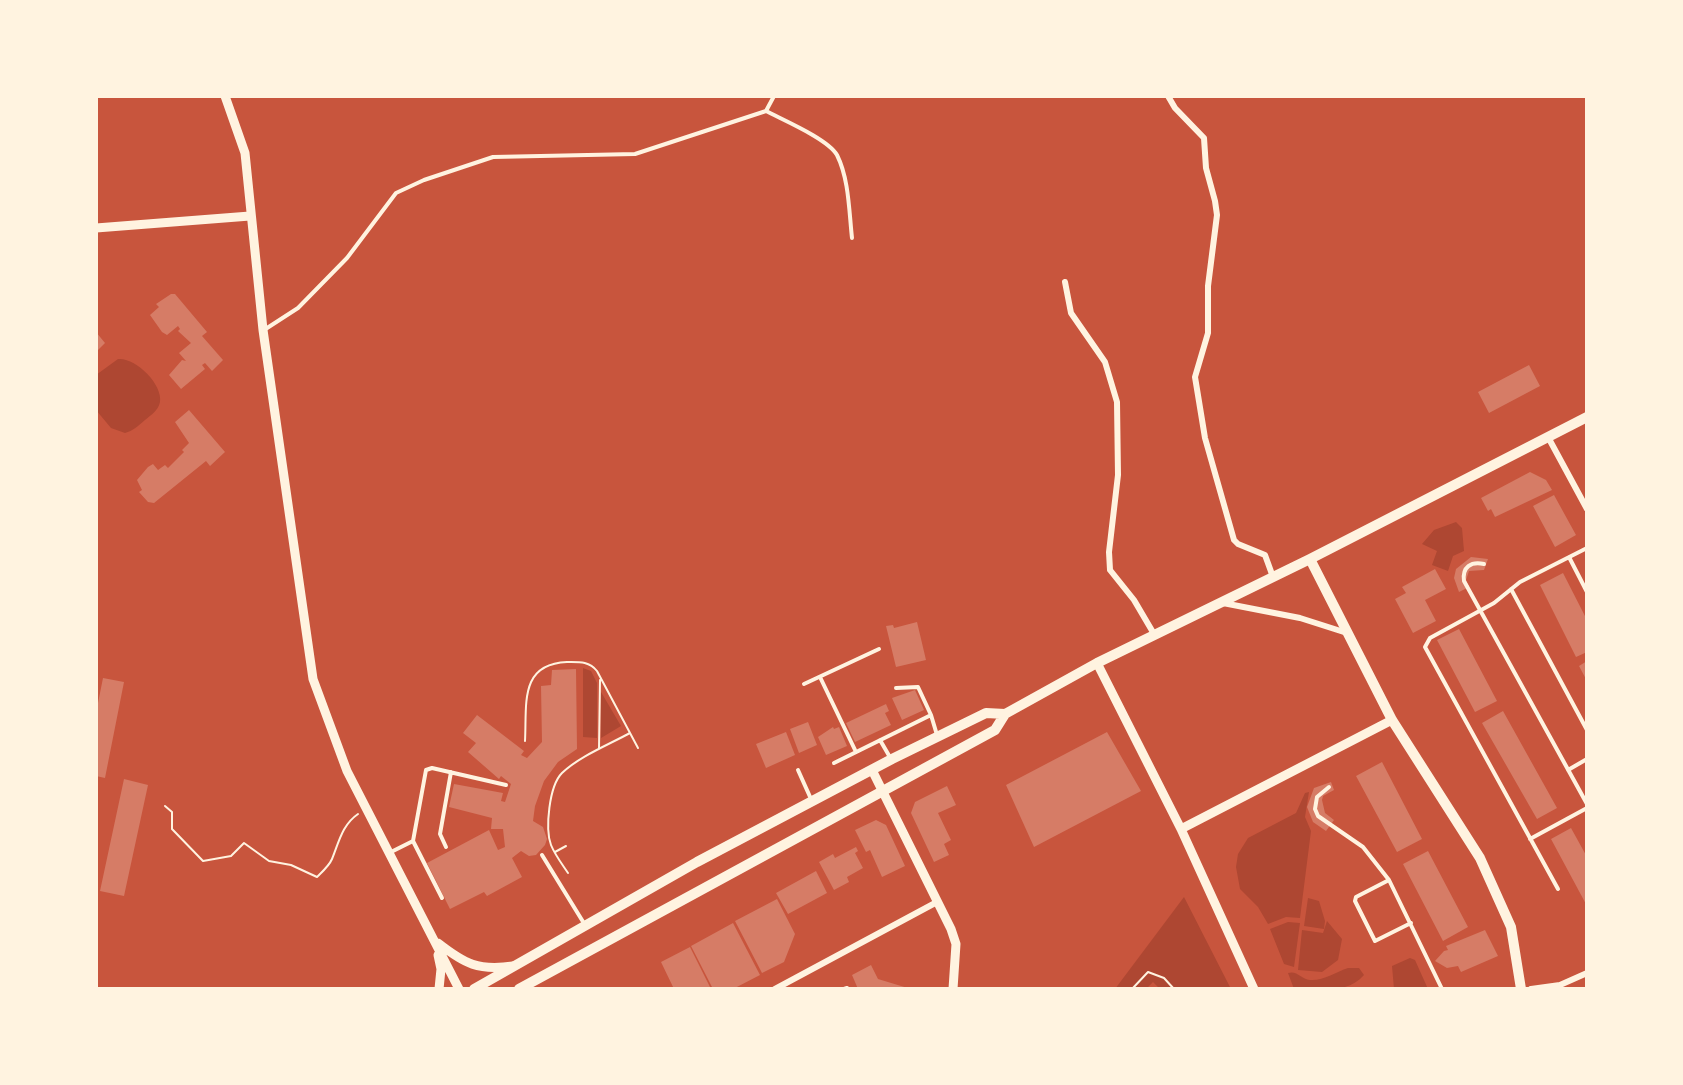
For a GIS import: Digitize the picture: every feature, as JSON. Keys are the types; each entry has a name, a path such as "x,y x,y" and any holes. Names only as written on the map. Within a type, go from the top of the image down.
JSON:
{"main road":[{"path":"519,989 995,730 1005,714 1097,663 1219,602 1310,560 1587,417"},
{"path":"1310,560 1392,720 1480,858 1511,927 1521,989"},
{"path":"474,989 697,862 892,759 986,713 1005,714"}],"street":[{"path":"225,96 245,153 263,330 313,679 347,771 459,989"},
{"path":"1168,96 1175,108 1204,138 1206,168 1217,215 1208,286 1208,333 1195,377 1205,438 1234,540 1238,544 1265,555 1273,577"},
{"path":"96,228 250,216"},
{"path":"1065,282 1071,313 1105,362 1118,402 1118,475 1109,552 1110,570 1134,600 1154,634"},
{"path":"1548,437 1587,509"},
{"path":"1219,602 1300,618 1348,634"},
{"path":"1097,663 1181,829 1254,989"},
{"path":"1181,829 1392,720"},
{"path":"872,770 956,944 953,989"},
{"path":"775,989 937,902"},
{"path":"435,941 471,965 494,968 515,965"},
{"path":"435,941 441,969 439,989"},
{"path":"1531,989 1560,985 1587,973"}],"lane":[{"path":"263,330 297,308 347,258 396,193 424,180 493,157 635,154 766,111 774,96"},
{"path":"766,111 813,136 836,154 848,195 852,238"},
{"path":"1558,890 1426,651 1427,640 1479,611 1511,589 1587,548"},
{"path":"1569,557 1587,592"},
{"path":"1484,564 1472,564 1463,573 1464,581 1587,806 1530,839"},
{"path":"1511,589 1587,730"},
{"path":"804,684 879,650"},
{"path":"819,677 856,752"},
{"path":"896,688 918,687 938,736"},
{"path":"834,763 931,715"},
{"path":"880,740 892,759"},
{"path":"1568,770 1587,759"},
{"path":"442,898 412,841 426,771 432,768 507,785"},
{"path":"798,770 813,802"},
{"path":"446,847 440,834 451,772"},
{"path":"1329,786 1317,797 1318,816 1363,847 1389,880 1442,989"},
{"path":"389,853 412,841"},
{"path":"543,857 585,926"},
{"path":"1389,880 1356,897 1354,901 1375,941 1410,923"}],"path":[{"path":"525,741 530,683 541,668 552,663 582,662 593,666 638,748"},
{"path":"599,750 600,677"},
{"path":"568,873 549,837 550,804 557,779 569,768 630,733"},
{"path":"165,806 172,812 172,829 203,861 231,856 244,843 269,861 291,865 317,877 331,861 339,838 351,819 361,812 374,823"},
{"path":"543,857 566,846"},
{"path":"1132,989 1148,972 1164,978 1174,989"}],"shaded area":[{"path":"118,359 132,362 140,367 153,380 160,395 159,405 154,412 131,431 125,433 111,428 96,410 96,375"},
{"path":"1456,522 1462,528 1464,551 1453,556 1448,571 1432,565 1437,551 1422,544 1434,530"},
{"path":"583,668 591,671 597,683 597,738 583,737"},
{"path":"601,692 621,726 601,738"},
{"path":"1309,792 1305,817 1311,831 1300,918 1286,917 1268,924 1258,907 1240,889 1236,867 1238,854 1248,838 1296,813 1305,793"},
{"path":"1184,897 1231,989 1160,989 1153,982 1146,989 1115,989"},
{"path":"1308,898 1319,901 1325,921 1324,929 1304,926"},
{"path":"1327,921 1342,939 1338,960 1322,972 1298,970 1302,930 1323,933"},
{"path":"1288,922 1300,923 1294,967 1284,964 1270,929"},
{"path":"1410,958 1415,960 1428,989 1394,989 1392,966"},
{"path":"1348,968 1359,968 1364,975 1349,986 1331,990 1294,989 1288,973 1315,980"}],"building":[{"path":"171,294 175,294 207,332 202,336 223,360 212,371 205,363 202,365 205,369 181,389 169,375 182,360 186,361 179,353 191,343 178,331 180,329 178,326 167,335 162,332 150,315 159,307 156,304"},
{"path":"96,332 105,343 96,352"},
{"path":"1529,365 1540,386 1489,413 1478,392"},
{"path":"189,410 225,452 210,466 206,461 154,503 148,502 139,492 142,490 137,480 153,464 158,470 165,465 168,468 184,452 182,450 189,443 175,422"},
{"path":"1530,472 1546,480 1552,490 1495,517 1491,509 1488,511 1481,498"},
{"path":"1554,495 1576,535 1555,547 1533,506"},
{"path":"1471,557 1488,559 1484,570 1469,571 1466,580 1469,587 1459,592 1454,578 1456,569"},
{"path":"1435,569 1446,589 1425,600 1436,621 1413,633 1395,599 1406,593 1402,587"},
{"path":"1563,573 1587,620 1587,652 1576,657 1540,585"},
{"path":"917,622 926,660 896,667 886,626 893,625 894,628"},
{"path":"1459,629 1497,701 1475,712 1437,640"},
{"path":"1587,661 1587,681 1579,666"},
{"path":"576,669 577,749 558,762 544,781 535,806 533,821 543,827 547,839 545,845 536,855 529,856 521,851 512,858 522,877 487,896 484,892 450,909 427,863 489,830 498,850 505,847 503,829 491,829 492,818 449,807 454,784 503,793 501,801 505,802 511,784 501,776 499,779 468,752 476,743 463,733 477,715 524,751 521,755 527,758 542,742 541,686 551,685 552,670"},
{"path":"103,678 124,682 105,778 96,776 96,713"},
{"path":"915,690 924,710 902,720 892,698"},
{"path":"886,704 889,711 885,713 891,725 855,742 846,723"},
{"path":"1503,711 1557,808 1537,819 1482,723"},
{"path":"808,722 817,745 799,753 790,729"},
{"path":"833,727 834,729 839,727 847,746 826,755 818,737"},
{"path":"786,732 795,755 766,768 756,744"},
{"path":"1107,732 1141,791 1034,847 1006,785"},
{"path":"1382,762 1422,839 1397,852 1356,776"},
{"path":"124,779 148,785 124,896 100,891"},
{"path":"1331,782 1334,790 1323,796 1322,800 1325,813 1334,820 1326,831 1313,822 1307,807 1314,788"},
{"path":"947,786 956,805 938,813 951,840 944,844 949,855 934,862 911,813 915,802"},
{"path":"876,820 886,825 905,866 882,877 870,850 866,852 855,830"},
{"path":"1571,828 1587,857 1587,906 1551,839"},
{"path":"856,847 858,851 855,853 863,868 847,877 849,882 834,890 819,862 833,854 835,858"},
{"path":"1428,851 1468,927 1443,941 1403,864"},
{"path":"816,871 827,893 788,914 776,893"},
{"path":"777,899 795,934 784,962 762,973 735,921"},
{"path":"733,923 760,975 733,989 713,989 691,946"},
{"path":"1485,930 1498,956 1461,972 1458,966 1447,968 1435,961 1444,951 1448,950 1446,946"},
{"path":"690,947 711,989 674,989 661,962"},
{"path":"871,965 878,979 911,989 858,989 852,975"}]}
